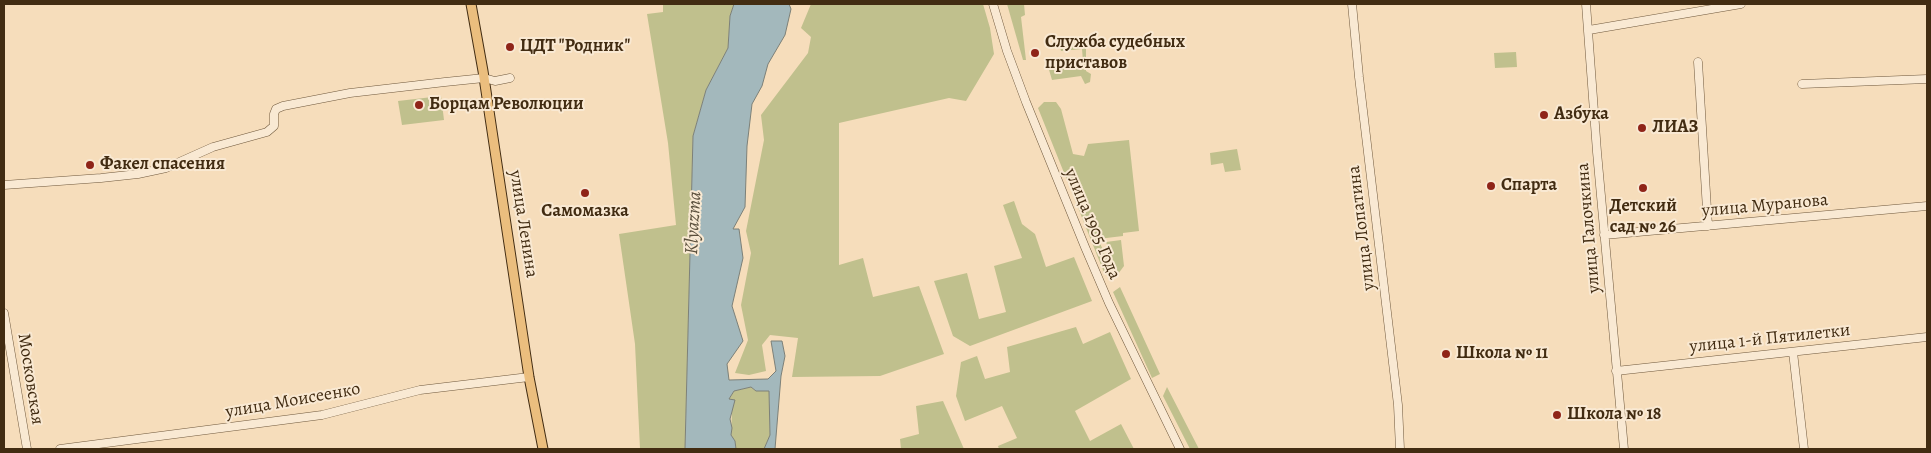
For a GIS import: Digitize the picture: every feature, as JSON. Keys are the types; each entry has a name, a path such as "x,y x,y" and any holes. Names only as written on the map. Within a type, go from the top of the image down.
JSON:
{"main road":[{"name":"улица Ленина","path":"471,4 542,449"}],"street":[{"name":"улица 1905 Года","path":"993,4 1007,51 1026,102 1092,263 1180,449"},
{"name":"улица Лопатина","path":"1352,4 1398,405 1400,449"},
{"name":"улица Галочкина","path":"1586,4 1604,234 1624,449"},
{"path":"1589,30 1741,4"},
{"path":"1698,62 1708,226"},
{"path":"4,185 138,174 166,168 213,147 268,132 274,126 276,109 283,106 350,93 484,78 495,81 510,78"},
{"path":"1802,84 1927,79"},
{"name":"улица Муранова","path":"1604,234 1927,206"},
{"name":"Московская","path":"4,313 27,449"},
{"name":"улица 1-й Пятилетки","path":"1616,371 1927,337"},
{"path":"1793,352 1804,449"},
{"name":"улица Моисеенко","path":"60,449 322,415 420,390 529,377"}],"green space":[{"path":"663,4 734,4 730,16 728,48 706,90 693,136 685,449 640,449 635,344 619,234 676,225 668,143 647,14 663,12"},
{"path":"811,4 983,4 990,28 994,54 966,101 949,98 839,123 839,265 863,258 873,297 919,286 944,354 880,376 792,377 798,338 770,335 762,345 766,371 749,375 735,373 748,340 741,305 751,253 746,231 764,140 761,115 808,53 811,37 801,28"},
{"path":"1007,4 1024,4 1025,15 1021,17 1026,60 1023,60"},
{"path":"1086,45 1086,71 1091,74 1090,82 1085,84 1081,76 1052,80 1047,63 1049,60 1054,59 1055,64 1083,61 1082,49 1061,51 1060,47"},
{"path":"1516,52 1517,67 1495,68 1494,53"},
{"path":"441,96 444,120 402,125 398,101"},
{"path":"1044,102 1056,102 1061,109 1073,154 1084,156 1088,144 1129,140 1139,231 1123,233 1123,236 1098,239 1114,274 1105,275 1038,108"},
{"path":"1237,149 1241,170 1225,172 1223,163 1211,165 1210,153"},
{"path":"1014,201 1022,224 1035,234 1046,267 1074,257 1092,301 970,346 953,336 934,281 967,273 979,319 1006,312 994,266 1022,258 1003,205"},
{"path":"1121,240 1124,266 1118,274 1106,242"},
{"path":"1120,287 1160,374 1152,378 1113,292"},
{"path":"1076,327 1083,344 1110,332 1131,379 1075,411 1090,441 1121,424 1134,449 999,449 998,446 1017,438 1002,406 965,421 956,396 961,362 977,356 985,379 1010,372 1007,347"},
{"path":"751,387 756,391 769,391 770,435 764,449 736,449 735,441 731,435 732,411 729,399 734,391"},
{"path":"1167,387 1199,449 1190,449 1163,396"},
{"path":"943,401 964,449 901,449 900,439 919,434 916,406"}],"water":[{"name":"Klyazma","path":"734,4 789,4 791,9 785,35 768,64 762,86 752,104 747,146 745,207 733,229 739,229 743,258 732,306 743,341 727,364 729,380 768,379 776,371 771,341 782,341 785,356 781,376 775,449 764,449 770,435 769,391 756,391 751,387 734,391 729,399 735,400 730,419 731,435 735,441 736,449 685,449 693,136 706,90 728,48 730,16"}],"place":[{"name":"ЦДТ \"Родник\"","path":"510,47"},
{"name":"Служба судебных приставов","path":"1035,53"},
{"name":"Борцам Революции","path":"419,105"},
{"name":"Азбука","path":"1544,115"},
{"name":"ЛИАЗ","path":"1642,128"},
{"name":"Факел спасения","path":"90,165"},
{"name":"Спарта","path":"1491,186"},
{"name":"Детский сад № 26","path":"1643,188"},
{"name":"Самомазка","path":"585,193"},
{"name":"Школа № 11","path":"1446,354"},
{"name":"Школа № 18","path":"1557,415"}]}
